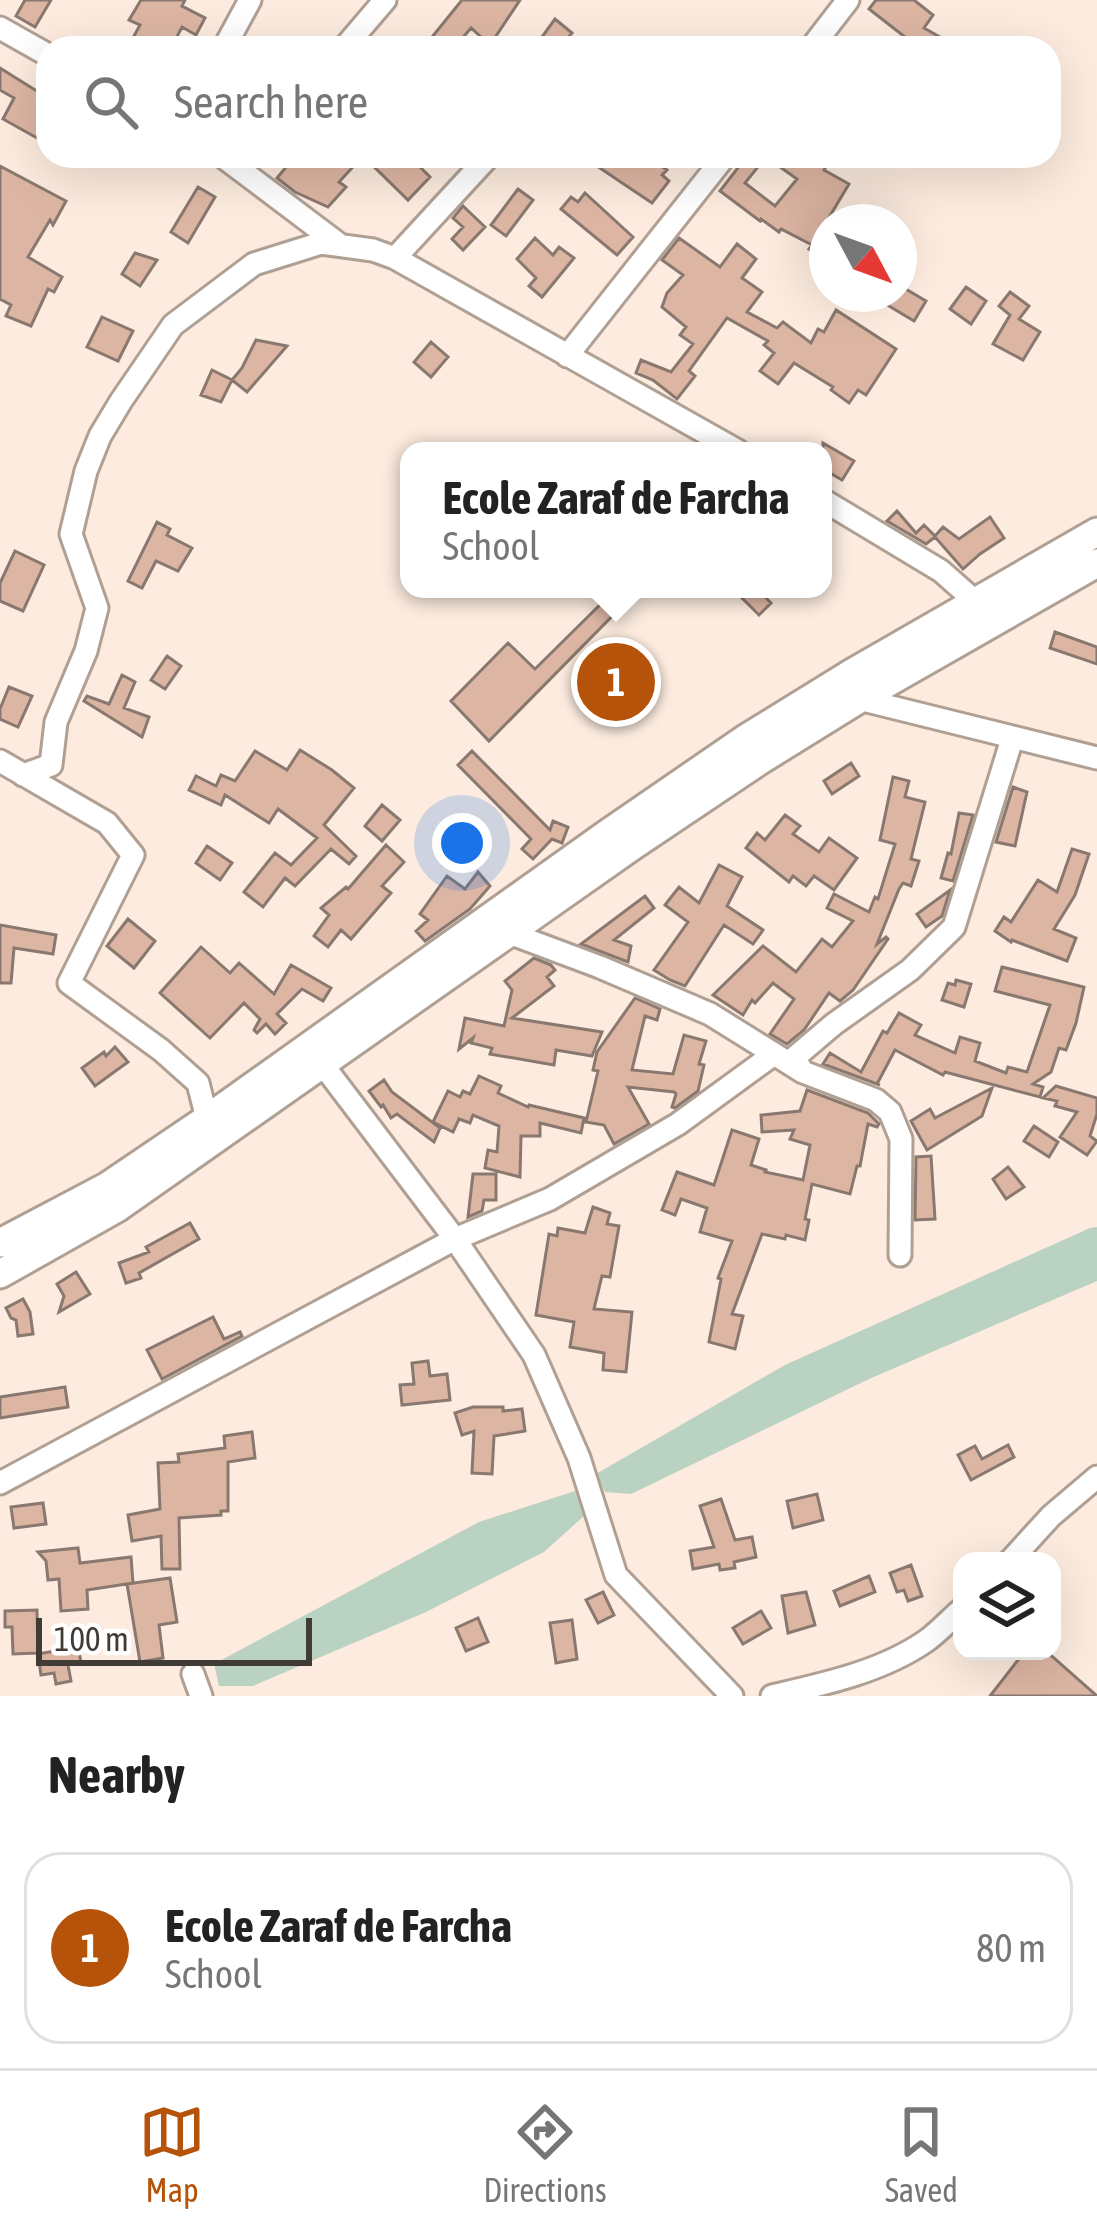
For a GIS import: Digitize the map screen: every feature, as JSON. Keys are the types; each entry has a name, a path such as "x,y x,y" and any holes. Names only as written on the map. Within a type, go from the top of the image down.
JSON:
{"street":[{"path":"230,36 250,0"},
{"path":"354,36 385,0"},
{"path":"820,36 848,0"},
{"path":"0,28 36,49"},
{"path":"246,168 340,245"},
{"path":"395,258 478,168"},
{"path":"567,356 716,168"},
{"path":"23,776 51,765 56,722 86,651 97,608 70,534 100,436 173,325 254,264 321,243 395,258 723,442"},
{"path":"832,505 941,571 976,602"},
{"path":"0,1243 108,1186 607,834 752,750 976,602 1097,532"},
{"path":"0,1274 117,1208 323,1065 631,847 752,750 859,699 1097,563"},
{"path":"859,699 1097,758"},
{"path":"803,1072 794,1058 910,970 954,927 1012,739"},
{"path":"0,761 107,823 133,855 69,983 198,1083 207,1118"},
{"path":"509,933 710,1014 803,1072 876,1100 890,1112 901,1139 900,1255"},
{"path":"0,1484 454,1239 568,1189 678,1124 774,1054"},
{"path":"323,1065 534,1355 579,1458 616,1575 732,1696"},
{"path":"1018,1552 1097,1477"},
{"path":"772,1696 834,1682 890,1660 926,1641 953,1617"}],"green space":[{"path":"1097,1227 1097,1281 869,1379 631,1494 605,1492 596,1474 785,1365"},
{"path":"575,1491 585,1515 544,1552 426,1612 253,1686 219,1686 214,1664 479,1522"}],"building":[{"path":"25,0 51,0 35,27 16,16"},
{"path":"141,0 185,0 182,6 205,18 196,35 182,27 177,36 134,36 140,25 129,20"},
{"path":"462,0 520,0 496,36 480,36 471,28 464,36 433,36"},
{"path":"876,0 914,0 933,15 924,28 938,36 904,36 869,9"},
{"path":"555,19 572,33 569,36 543,36"},
{"path":"0,68 36,90 36,137 3,119 14,98 0,90"},
{"path":"0,166 66,201 28,257 62,277 54,292 48,289 31,326 6,316 11,305 0,299"},
{"path":"285,168 352,168 339,182 346,187 328,207 277,178"},
{"path":"375,168 421,168 430,177 408,200"},
{"path":"600,168 667,170 662,175 669,181 652,203"},
{"path":"738,168 757,168 745,183 775,206 797,179 782,168 825,168 849,184 837,204 809,204 809,243 720,191"},
{"path":"198,187 215,197 188,243 171,232"},
{"path":"518,189 533,200 506,236 491,225"},
{"path":"585,193 633,237 617,255 561,209 571,197 578,202"},
{"path":"463,206 485,227 463,250 452,239 463,227 453,218"},
{"path":"535,238 553,255 559,247 574,258 542,297 529,286 536,278 517,259"},
{"path":"679,238 720,267 737,244 756,259 742,278 762,292 747,312 777,328 783,322 811,343 818,329 824,332 839,312 896,349 866,395 858,390 849,403 794,363 778,384 760,371 774,353 764,345 768,341 727,318 689,371 695,376 677,399 636,373 641,360 671,372 693,344 680,335 686,327 662,307 683,275 662,260"},
{"path":"135,253 157,260 140,286 122,274"},
{"path":"966,287 986,301 971,324 950,309"},
{"path":"1010,292 1029,306 1019,319 1040,332 1023,360 993,344 1010,315 999,306"},
{"path":"917,296 926,301 914,321 899,312 917,312"},
{"path":"102,317 133,331 118,361 87,347"},
{"path":"256,340 287,346 247,392 232,380"},
{"path":"431,342 448,357 431,377 414,362"},
{"path":"212,370 232,380 221,402 201,395"},
{"path":"832,448 854,461 842,480 832,474"},
{"path":"897,511 916,533 924,525 935,536 943,527 959,539 990,517 1004,538 963,569 935,537 926,544 887,521"},
{"path":"157,522 170,529 167,535 192,548 178,571 156,561 142,588 128,581"},
{"path":"15,551 44,565 23,611 0,601 0,583"},
{"path":"607,598 630,598 489,741 451,701 508,643 535,669"},
{"path":"742,598 766,598 771,603 759,615"},
{"path":"1055,632 1097,647 1097,664 1050,648"},
{"path":"167,656 181,666 165,689 151,680"},
{"path":"122,675 135,682 124,708 149,717 142,737 84,701 87,696 109,704"},
{"path":"9,687 32,696 18,727 0,719"},
{"path":"300,750 354,788 324,825 356,856 349,864 331,849 295,886 285,878 263,907 244,892 275,853 291,865 317,838 278,809 269,823 225,795 221,805 189,790 196,776 216,786 221,775 235,781 255,751 287,770"},
{"path":"472,751 550,830 553,821 568,827 562,843 552,839 533,859 522,849 531,839 458,765"},
{"path":"851,763 859,776 832,794 824,781"},
{"path":"893,777 909,781 905,797 925,802 911,859 919,861 911,886 903,883 899,889 877,944 888,939 853,990 840,1001 829,993 804,1030 787,1044 770,1034 794,999 773,983 755,1003 752,1000 743,1015 713,995 763,946 796,972 822,939 832,947 853,921 827,908 834,894 869,912 875,897 878,899 895,844 880,840"},
{"path":"1013,787 1027,792 1015,846 996,842"},
{"path":"382,805 400,820 382,841 365,826"},
{"path":"959,813 973,815 953,881 941,878"},
{"path":"785,815 800,826 793,834 819,852 829,838 857,858 834,890 814,876 806,886 793,876 789,882 746,848 757,833 765,840"},
{"path":"386,845 404,862 382,886 391,893 351,939 341,930 328,947 314,936 329,915 321,908 348,889"},
{"path":"207,846 232,863 220,880 196,863"},
{"path":"1072,849 1089,854 1075,895 1054,929 1076,938 1067,961 1011,942 995,931 1004,917 1011,922 1038,880 1057,892"},
{"path":"719,865 742,877 727,906 763,930 753,944 724,925 685,986 654,970 688,922 665,905 679,887 699,903"},
{"path":"478,872 490,886 470,909 425,941 416,931 428,920 420,914 447,876 465,889"},
{"path":"950,890 942,916 926,927 917,914"},
{"path":"645,896 654,908 614,940 631,946 628,962 581,944"},
{"path":"128,919 155,941 134,968 107,946"},
{"path":"0,925 56,935 53,954 14,948 11,983 0,983"},
{"path":"201,947 230,973 239,963 274,994 291,965 331,988 323,1001 302,989 277,1014 286,1023 275,1034 266,1024 257,1033 254,1030 260,1019 244,1003 210,1038 160,993"},
{"path":"534,958 555,970 547,977 554,986 512,1018 602,1032 592,1056 556,1050 554,1065 490,1054 492,1048 471,1043 473,1038 459,1049 465,1018 504,1026 512,990 505,981"},
{"path":"1002,967 1084,987 1066,1050 1059,1048 1051,1072 1033,1084 1043,1087 1040,1097 943,1075 895,1050 877,1084 823,1064 830,1053 861,1072 883,1031 887,1033 899,1013 921,1025 915,1035 955,1053 960,1037 980,1043 975,1061 1006,1073 1008,1067 1027,1072 1050,1005 995,991"},
{"path":"956,980 971,984 964,1007 942,1000 948,983 955,985"},
{"path":"635,998 660,1009 657,1020 645,1016 632,1070 673,1074 684,1035 706,1041 699,1064 704,1065 698,1091 675,1108 674,1092 628,1087 649,1124 614,1144 604,1125 586,1122 598,1071 593,1070 597,1052"},
{"path":"115,1047 128,1062 95,1086 82,1068"},
{"path":"479,1076 501,1086 498,1093 528,1107 584,1118 581,1133 540,1123 540,1136 521,1136 520,1177 485,1168 488,1150 497,1152 499,1126 473,1115 470,1123 459,1119 453,1132 433,1122 448,1091 460,1097 463,1091 470,1094"},
{"path":"384,1080 392,1092 440,1128 434,1142 397,1114 391,1118 381,1107 369,1091"},
{"path":"1056,1086 1097,1098 1090,1136 1097,1141 1087,1155 1060,1137 1077,1112 1043,1098"},
{"path":"992,1088 982,1116 927,1150 911,1121 930,1109 935,1118"},
{"path":"807,1090 868,1113 879,1124 868,1124 850,1194 812,1184 805,1240 762,1234 732,1314 743,1316 735,1349 709,1342 718,1278 732,1241 700,1232 707,1208 681,1199 675,1215 662,1210 677,1172 714,1185 732,1130 759,1139 751,1165 803,1180 810,1145 790,1139 794,1130 762,1132 761,1115 800,1111"},
{"path":"1034,1126 1058,1142 1049,1157 1024,1141"},
{"path":"931,1156 935,1219 915,1220 916,1157"},
{"path":"1008,1167 1024,1187 1006,1199 993,1179"},
{"path":"473,1174 496,1174 496,1200 484,1200 482,1211 468,1217"},
{"path":"593,1207 610,1213 607,1224 619,1226 610,1277 602,1276 594,1309 632,1312 626,1372 603,1370 604,1353 570,1347 574,1322 536,1315 549,1234 557,1236 558,1228 585,1233"},
{"path":"190,1223 199,1239 126,1283 119,1263 149,1252 146,1247"},
{"path":"76,1272 90,1294 59,1312 64,1296 57,1284"},
{"path":"23,1299 33,1334 18,1336 16,1320 6,1308"},
{"path":"213,1317 224,1339 240,1332 242,1336 162,1379 147,1350"},
{"path":"428,1361 430,1376 447,1374 450,1400 402,1405 400,1385 414,1384 412,1363"},
{"path":"65,1387 68,1407 0,1418 0,1397"},
{"path":"473,1407 522,1409 525,1431 494,1436 492,1474 472,1473 474,1431 462,1435 455,1413"},
{"path":"252,1432 255,1458 228,1462 228,1511 179,1518 180,1569 162,1569 161,1536 132,1541 128,1515 160,1509 158,1463 179,1462 178,1454 225,1448 224,1436"},
{"path":"1008,1445 1014,1457 971,1480 958,1455 975,1446 982,1459"},
{"path":"817,1494 823,1520 793,1528 787,1501"},
{"path":"721,1499 735,1540 752,1537 756,1557 734,1562 735,1568 720,1570 719,1564 693,1569 690,1551 714,1547 700,1506"},
{"path":"43,1503 46,1524 14,1528 11,1507"},
{"path":"78,1548 80,1563 131,1557 133,1583 87,1590 88,1609 61,1611 59,1579 48,1580 46,1561 38,1552"},
{"path":"911,1565 922,1596 908,1601 904,1590 897,1592 890,1573"},
{"path":"869,1576 875,1592 840,1606 834,1591"},
{"path":"170,1578 177,1622 159,1625 163,1658 140,1662 127,1584"},
{"path":"603,1592 614,1615 598,1623 586,1600"},
{"path":"806,1592 815,1625 788,1633 782,1596"},
{"path":"37,1610 38,1653 13,1654 12,1627 5,1627 5,1611"},
{"path":"761,1611 771,1628 743,1644 733,1628"},
{"path":"478,1618 488,1642 466,1651 456,1628"},
{"path":"572,1620 577,1659 556,1663 550,1623"},
{"path":"78,1647 81,1662 68,1665 71,1681 56,1684 54,1673 41,1675 38,1654"},
{"path":"1018,1660 1056,1660 1097,1696 990,1696"}],"place":[{"name":"Ecole Zaraf de Farcha","path":"616,682"}]}
